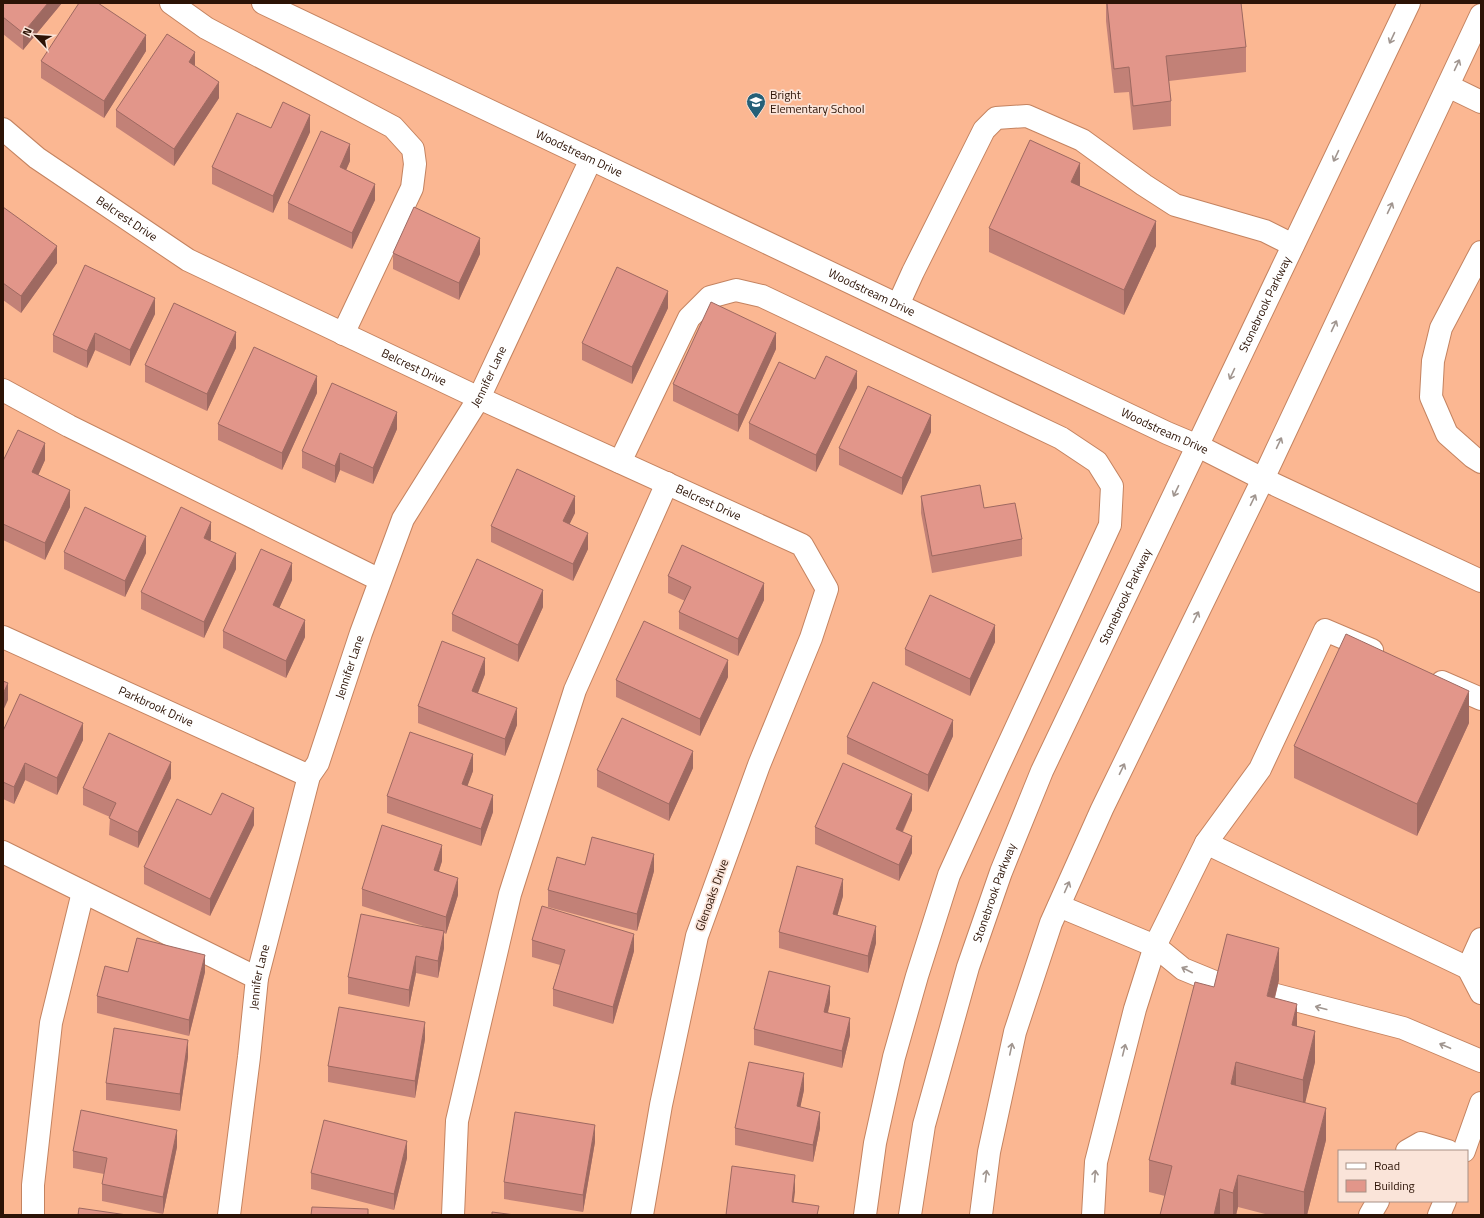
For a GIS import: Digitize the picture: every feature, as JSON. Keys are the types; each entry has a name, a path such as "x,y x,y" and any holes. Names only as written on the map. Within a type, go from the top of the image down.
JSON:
{"street":[{"path":"171,3 206,28 393,127 413,149 415,164 412,188 343,334"},
{"name":"Woodstream Drive","path":"263,3 1198,446 1263,479 1481,582"},
{"name":"Stonebrook Parkway","path":"910,1215 924,1125 968,967 1001,872 1042,771 1408,3"},
{"path":"981,1215 988,1152 1015,1032 1051,923 1102,809 1263,479 1481,15"},
{"path":"1448,86 1481,102"},
{"path":"898,305 984,130 996,118 1027,116 1075,136 1175,205 1265,231 1293,245"},
{"name":"Belcrest Drive","path":"3,129 36,158 188,260 479,398 802,545 827,589"},
{"name":"Jennifer Lane","path":"229,1215 249,1056 257,978 308,776 318,763 361,633 403,519 479,398 591,159"},
{"path":"1481,252 1441,328 1433,361 1431,397 1447,434 1473,457 1481,462"},
{"path":"620,462 689,318 710,297 736,290 762,296 1061,438 1097,462 1112,486 1110,525 949,875 917,976 894,1057 875,1143 865,1215"},
{"path":"3,390 69,426 380,580"},
{"path":"453,1215 457,1121 510,894 575,690 666,483"},
{"name":"Glenoaks Drive","path":"642,1215 661,1105 697,936 759,765 811,638 827,589"},
{"path":"1093,1215 1096,1162 1134,1008 1155,946 1206,843 1260,769 1325,630 1389,658"},
{"name":"Parkbrook Drive","path":"3,637 308,776"},
{"path":"1424,674 1481,699"},
{"path":"1206,843 1468,968 1481,993"},
{"path":"3,852 257,978"},
{"path":"33,1215 33,1185 51,1023 83,892"},
{"path":"1059,906 1155,946 1183,969 1222,985"},
{"path":"1468,968 1481,939"},
{"path":"1276,995 1403,1028 1481,1061"},
{"path":"1464,1150 1481,1104"},
{"path":"1409,1150 1421,1143 1445,1150"},
{"path":"1370,1215 1377,1202"},
{"path":"1439,1215 1445,1202"}],"building":[{"path":"3,3 48,3 23,33 3,17"},
{"path":"79,3 98,3 146,35 104,101 41,61"},
{"path":"1107,3 1241,3 1246,47 1166,56 1171,101 1133,106 1129,67 1114,69"},
{"path":"167,34 195,52 189,62 219,82 174,149 116,110"},
{"path":"283,102 310,115 273,196 212,167 237,113 271,128"},
{"path":"321,131 350,144 340,167 375,184 352,233 288,203"},
{"path":"1030,140 1080,163 1071,182 1156,221 1124,290 989,228"},
{"path":"3,207 57,246 21,296 3,283"},
{"path":"414,207 480,238 459,283 393,253"},
{"path":"85,265 155,298 130,350 95,333 87,351 53,335"},
{"path":"617,267 668,291 632,367 582,343"},
{"path":"711,302 776,333 738,415 673,384"},
{"path":"174,303 236,332 207,394 145,365"},
{"path":"254,347 317,376 282,453 218,424"},
{"path":"826,356 857,371 816,455 749,423 779,362 815,379"},
{"path":"332,383 397,412 373,468 340,453 335,466 302,451"},
{"path":"868,386 931,415 902,478 839,448"},
{"path":"18,430 45,443 32,472 70,490 45,543 3,524 3,461"},
{"path":"517,469 575,496 563,521 588,533 573,564 491,526"},
{"path":"980,485 984,508 1015,503 1022,539 932,556 921,496"},
{"path":"85,507 146,536 125,581 64,552"},
{"path":"181,507 211,522 204,538 236,553 204,622 141,592"},
{"path":"682,545 764,583 738,639 679,612 691,587 668,576"},
{"path":"261,549 292,563 273,605 305,620 286,661 223,631"},
{"path":"477,559 543,590 518,645 452,614"},
{"path":"930,595 995,625 970,679 905,649"},
{"path":"644,621 728,660 700,719 616,680"},
{"path":"1346,634 1469,691 1417,804 1294,746"},
{"path":"442,641 485,658 472,691 517,708 505,739 418,706"},
{"path":"3,681 8,683 3,694"},
{"path":"873,682 953,720 928,775 847,737"},
{"path":"20,694 83,723 57,778 25,763 14,787 3,782 3,731"},
{"path":"622,718 693,751 669,804 597,770"},
{"path":"410,732 473,754 462,784 493,795 481,829 387,796"},
{"path":"109,733 171,762 138,832 109,818 116,803 83,788"},
{"path":"843,763 912,794 896,829 912,836 899,865 815,827"},
{"path":"222,793 254,808 210,899 144,867 177,799 211,815"},
{"path":"382,825 442,845 434,870 458,878 446,917 362,889"},
{"path":"592,837 654,854 637,914 548,890 557,857 585,865"},
{"path":"797,866 843,879 833,914 876,926 868,956 779,932"},
{"path":"542,906 634,934 613,1007 553,989 565,950 532,940"},
{"path":"361,914 444,931 438,961 416,956 409,990 348,977"},
{"path":"1227,934 1279,948 1267,996 1297,1004 1292,1025 1315,1031 1303,1080 1236,1062 1231,1084 1326,1108 1304,1192 1238,1175 1233,1193 1220,1189 1214,1215 1160,1215 1172,1166 1149,1160 1195,982 1214,987"},
{"path":"137,938 205,955 189,1020 97,996 105,966 128,972"},
{"path":"769,971 830,986 824,1012 850,1018 842,1051 754,1029"},
{"path":"339,1007 425,1022 415,1081 328,1066"},
{"path":"114,1028 188,1040 180,1094 106,1083"},
{"path":"749,1062 804,1073 797,1106 820,1112 813,1145 735,1128"},
{"path":"81,1110 177,1130 163,1197 102,1184 107,1158 73,1151"},
{"path":"515,1112 595,1125 583,1195 504,1182"},
{"path":"324,1120 407,1141 394,1194 311,1173"},
{"path":"732,1166 795,1175 792,1202 819,1206 817,1215 726,1215"},
{"path":"312,1207 368,1209 368,1215 311,1215"},
{"path":"79,1208 127,1215 78,1215"},
{"path":"492,1212 515,1215 492,1215"}],"place":[{"name":"Bright Elementary School","path":"756,119"}]}
